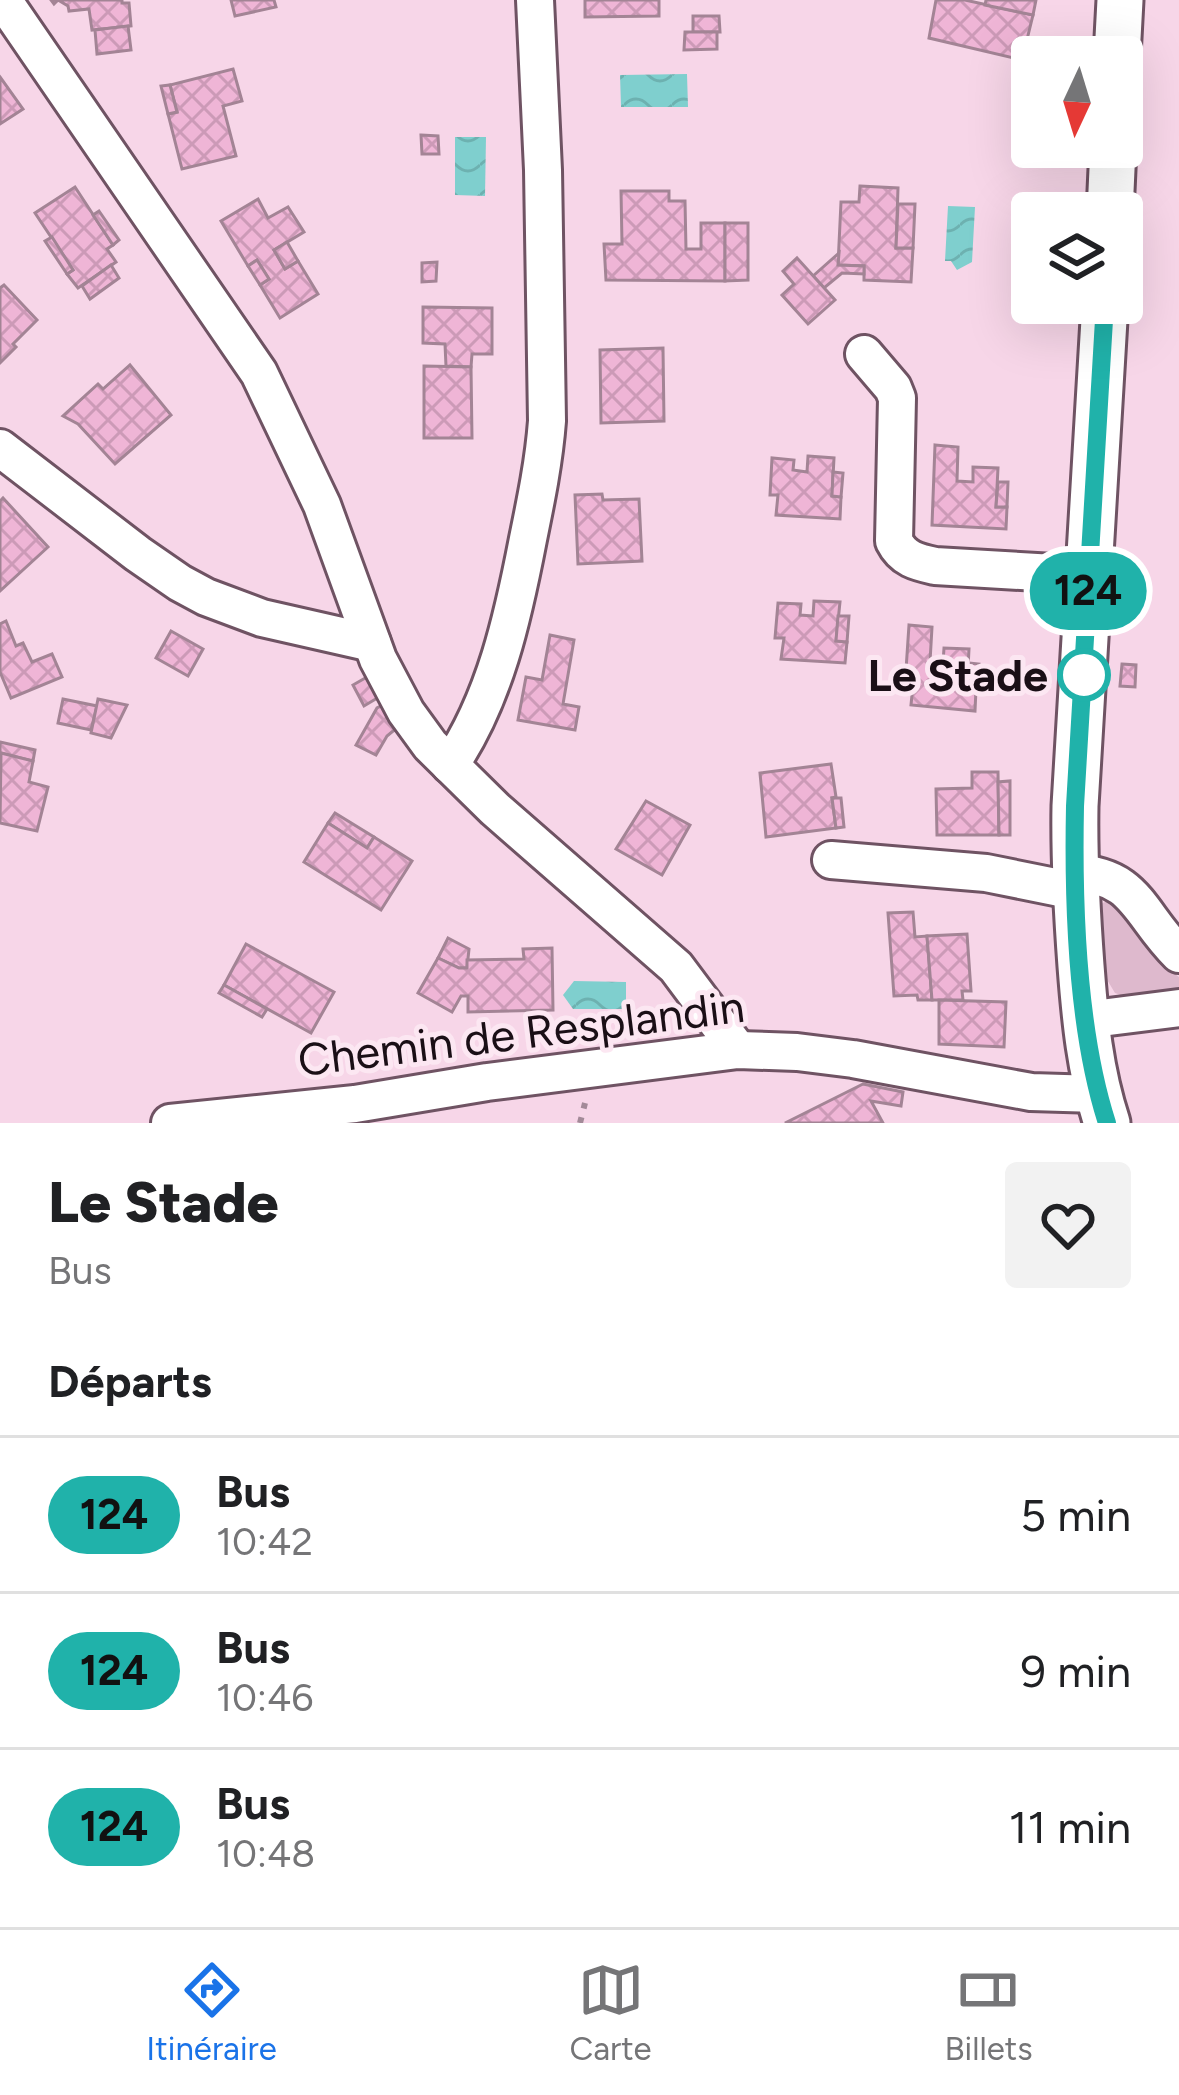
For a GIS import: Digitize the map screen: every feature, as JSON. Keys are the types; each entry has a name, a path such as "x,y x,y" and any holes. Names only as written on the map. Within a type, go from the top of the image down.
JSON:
{"main road":[{"path":"1118,36 1120,0"},
{"path":"1102,1109 1085,1020 1074,882 1104,324"}],"street":[{"path":"3,0 259,373 322,505 372,643 406,712 450,765 676,967 738,1049"},
{"path":"450,765 492,681 511,623 544,459 543,193 535,0"},
{"path":"864,354 897,398 894,541 899,551 935,566 1088,575"},
{"path":"0,448 138,554 206,597 262,618 372,643"},
{"path":"831,860 1074,882 1100,874 1126,889 1179,954"},
{"path":"1085,1020 1179,1008"},
{"name":"Chemin de Resplandin","path":"170,1123 356,1113 487,1082 738,1049 853,1059 1102,1109"}],"shaded area":[{"path":"1121,897 1160,963 1179,977 1179,992 1138,1001 1115,993 1103,973 1099,904"}],"water":[{"path":"687,74 688,107 621,107 620,75"},
{"path":"455,137 486,137 485,196 455,195"},
{"path":"948,206 975,207 972,262 957,270 945,261"},
{"path":"574,981 626,982 624,1009 573,1009 563,995"}],"building":[{"path":"58,0 122,0 129,3 131,26 92,30 89,9 69,11"},
{"path":"231,0 274,0 276,7 235,16"},
{"path":"585,0 659,0 659,16 585,17"},
{"path":"936,0 965,0 1033,15 1028,36 1011,36 1011,57 929,38"},
{"path":"986,0 1036,0 1033,15 985,5"},
{"path":"693,16 719,16 720,32 693,32"},
{"path":"128,26 131,50 97,54 95,30"},
{"path":"685,32 717,32 717,49 684,50"},
{"path":"233,69 242,101 223,106 236,156 182,169 168,114 177,112 170,85"},
{"path":"0,77 23,109 0,124"},
{"path":"170,85 177,112 168,114 161,86"},
{"path":"421,135 438,136 439,154 422,154"},
{"path":"860,186 898,188 896,248 913,248 911,282 864,280 864,266 838,265 841,202 859,202"},
{"path":"75,187 113,245 107,249 116,262 78,288 67,274 73,270 35,213"},
{"path":"621,191 669,191 669,201 685,201 686,249 701,249 701,223 725,223 725,281 606,280 604,244 622,244"},
{"path":"258,199 268,218 288,207 304,232 274,250 285,269 298,261 318,294 280,318 260,285 269,279 257,260 248,266 221,221"},
{"path":"898,204 915,204 913,248 896,248"},
{"path":"99,211 119,240 113,245 93,215"},
{"path":"725,223 748,223 748,280 725,281"},
{"path":"52,237 73,270 67,274 45,241"},
{"path":"287,242 298,261 285,269 274,250"},
{"path":"839,253 838,265 864,266 864,274 842,273 824,288 813,276"},
{"path":"797,258 835,300 808,324 782,295 794,284 783,271"},
{"path":"257,260 269,279 260,285 248,266"},
{"path":"437,262 436,281 422,282 422,263"},
{"path":"111,265 119,278 90,299 82,286"},
{"path":"4,285 37,320 0,363 0,288"},
{"path":"423,307 492,308 492,354 472,354 471,367 446,366 445,344 423,343"},
{"path":"663,348 664,421 601,423 600,350"},
{"path":"130,365 171,415 115,464 78,424 63,416 98,384 103,389"},
{"path":"424,366 471,367 472,438 424,438"},
{"path":"935,445 958,447 957,481 973,482 973,467 998,468 996,507 1007,507 1006,529 932,525"},
{"path":"808,456 834,458 832,496 841,497 840,519 776,515 778,495 770,495 772,458 794,460 793,470 807,472"},
{"path":"833,472 843,473 841,497 832,496"},
{"path":"998,482 1008,482 1007,507 996,507"},
{"path":"602,494 603,500 639,499 642,561 578,564 575,495"},
{"path":"3,498 48,547 0,591 0,501"},
{"path":"814,601 840,602 836,641 847,642 845,663 781,659 784,638 775,638 778,603 801,604 800,615 813,616"},
{"path":"838,616 849,616 847,642 836,641"},
{"path":"6,621 16,646 23,643 32,662 52,654 62,677 11,698 0,672 0,624"},
{"path":"909,625 932,627 930,662 943,663 944,648 969,649 967,688 976,689 975,711 911,705 913,685 905,685"},
{"path":"171,631 203,649 188,676 156,658"},
{"path":"550,635 574,640 563,704 579,707 575,730 518,720 526,677 542,680"},
{"path":"969,663 979,664 976,689 967,688"},
{"path":"1122,664 1136,665 1135,687 1120,686"},
{"path":"367,677 379,697 364,706 353,685"},
{"path":"63,699 97,706 91,730 58,723"},
{"path":"98,699 127,705 111,738 91,733"},
{"path":"383,705 398,727 376,755 356,745"},
{"path":"0,742 35,750 33,761 1,753 0,759"},
{"path":"1,753 33,761 29,782 48,787 37,831 0,823"},
{"path":"831,764 836,828 766,837 760,773"},
{"path":"972,772 998,772 999,835 937,835 936,789 972,788"},
{"path":"1010,781 1010,835 999,835 998,782"},
{"path":"832,798 841,798 844,827 836,828"},
{"path":"646,801 690,825 662,875 616,849"},
{"path":"335,813 374,837 367,848 328,823"},
{"path":"328,823 367,848 374,837 412,861 381,910 304,862"},
{"path":"913,912 915,937 927,936 932,1000 894,996 888,913"},
{"path":"967,934 971,991 962,991 963,1000 932,1000 927,936"},
{"path":"448,938 469,949 467,968 438,958"},
{"path":"246,944 334,992 311,1033 224,985"},
{"path":"552,948 553,1010 468,1012 468,996 461,996 452,1012 418,993 438,958 467,968 467,960 524,959 523,949"},
{"path":"224,985 267,1009 262,1017 219,993"},
{"path":"939,1000 1006,1002 1004,1047 939,1044"},
{"path":"863,1084 903,1092 901,1106 871,1101 883,1123 785,1123"}],"bus line":[{"name":"124","path":"1104,324 1073,872 1085,1020 1097,1094 1107,1123"}],"place":[{"name":"Le Stade","path":"1084,675"}]}
